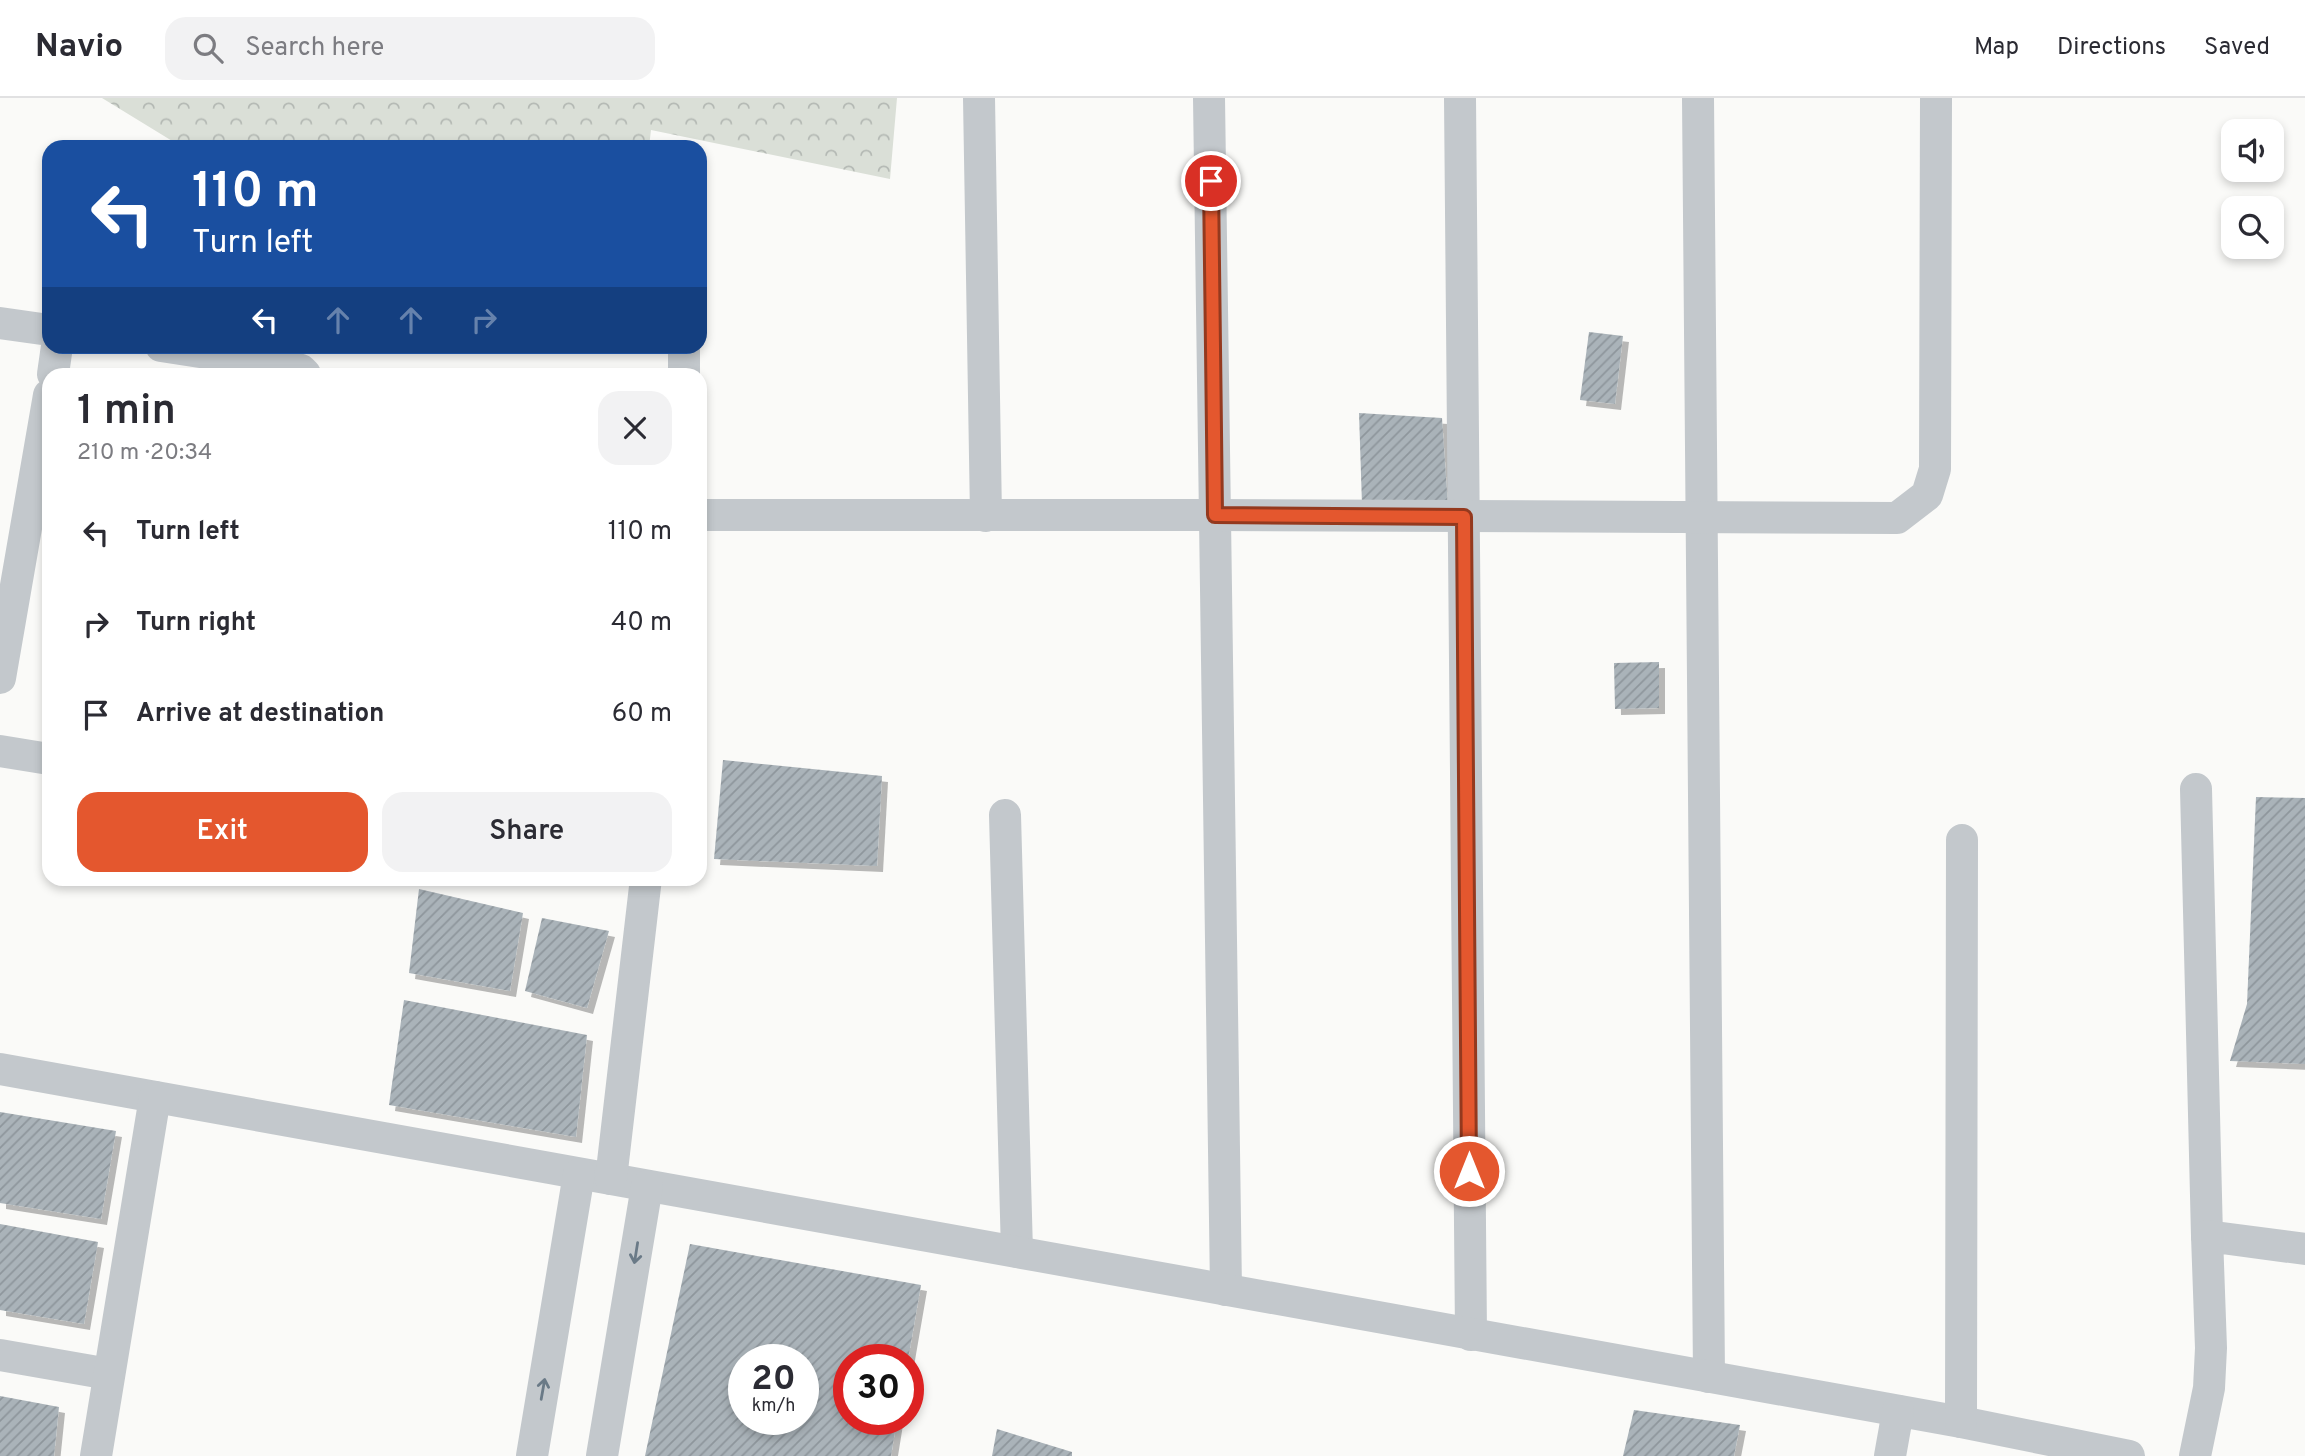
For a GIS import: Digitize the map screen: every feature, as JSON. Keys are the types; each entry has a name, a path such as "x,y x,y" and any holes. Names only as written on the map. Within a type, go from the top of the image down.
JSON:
{"street":[{"path":"979,98 986,516"},
{"path":"1209,98 1226,1290"},
{"path":"1460,98 1471,1335"},
{"path":"1698,98 1709,1377"},
{"path":"707,515 1897,518 1927,495 1935,469 1936,98"},
{"path":"0,323 42,329"},
{"path":"213,354 295,368"},
{"path":"0,678 42,435"},
{"path":"0,751 42,758"},
{"path":"2195,1456 2209,1388 2211,1348 2196,789"},
{"path":"1005,815 1017,1252"},
{"path":"1961,1422 1962,840"},
{"path":"611,1179 645,886"},
{"path":"0,1069 1961,1422 2129,1456"},
{"path":"96,1456 155,1097"},
{"path":"532,1456 579,1174"},
{"path":"602,1456 647,1185"},
{"path":"2207,1236 2305,1249"},
{"path":"0,1355 110,1374"},
{"path":"1890,1456 1898,1411"}],"green space":[{"path":"102,98 897,98 890,179 651,130 650,140 171,140"}],"building":[{"path":"1589,332 1623,336 1615,404 1580,400"},
{"path":"1359,413 1442,418 1448,507 1362,505"},
{"path":"1659,662 1659,708 1615,709 1614,663"},
{"path":"723,760 882,776 877,866 714,859"},
{"path":"2256,797 2305,798 2305,1064 2230,1061 2247,1004"},
{"path":"419,889 523,913 510,991 409,973"},
{"path":"542,918 609,931 587,1008 525,991"},
{"path":"404,1000 587,1035 576,1137 389,1105"},
{"path":"0,1112 116,1131 101,1219 0,1203"},
{"path":"0,1224 98,1242 84,1324 0,1310"},
{"path":"690,1244 921,1285 911,1344 833,1344 833,1435 894,1435 891,1456 645,1456"},
{"path":"0,1396 59,1407 54,1456 0,1456"},
{"path":"1634,1410 1740,1425 1734,1456 1623,1456"},
{"path":"997,1429 1072,1452 1072,1456 992,1456"}],"route":[{"path":"1211,181 1215,515 1464,517 1469,1171"}]}
